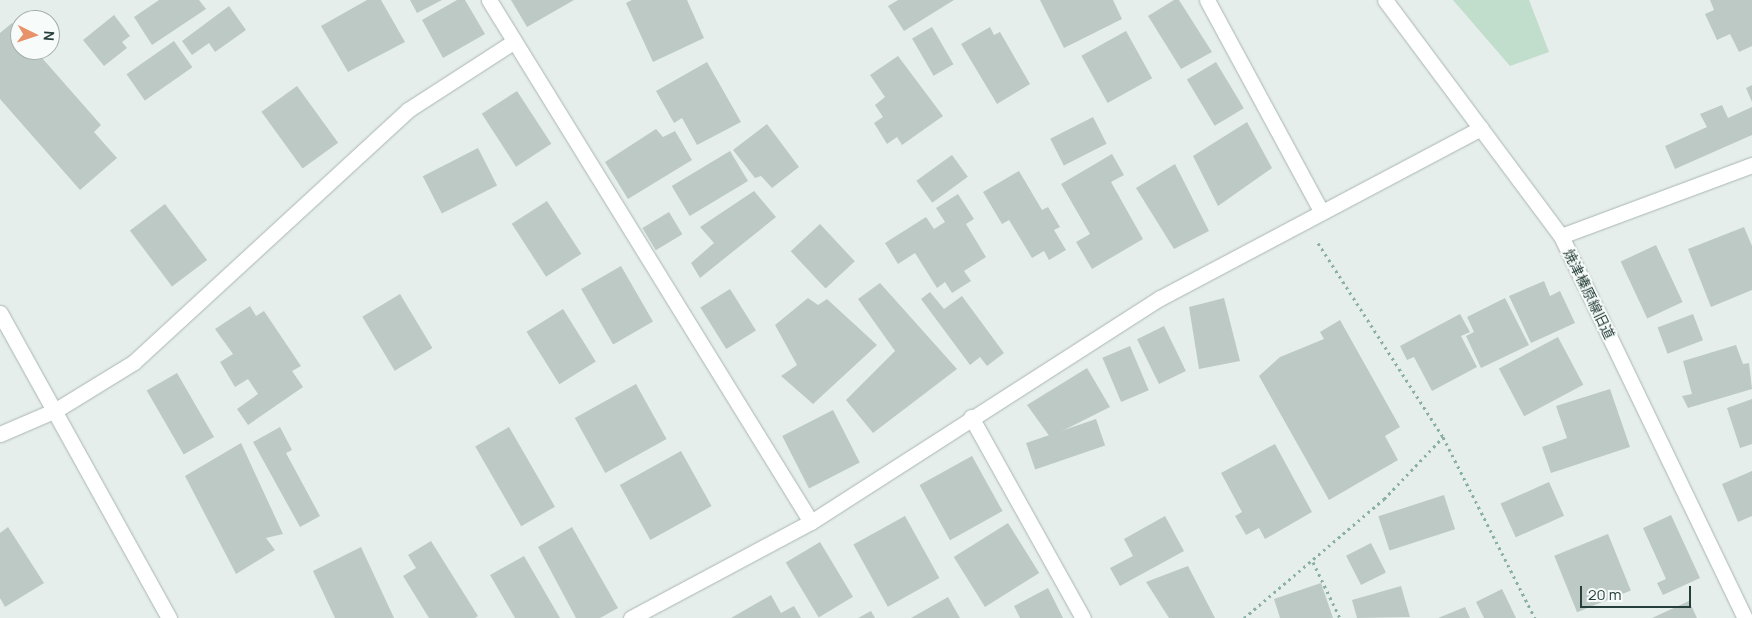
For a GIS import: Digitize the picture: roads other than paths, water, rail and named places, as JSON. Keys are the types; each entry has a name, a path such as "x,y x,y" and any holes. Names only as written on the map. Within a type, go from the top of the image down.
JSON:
{"street":[{"path":"489,0 512,42 811,522"},
{"path":"1207,0 1321,211"},
{"name":"焼津榛原線旧道","path":"1384,0 1561,236 1745,618"},
{"path":"0,434 56,410 134,362 408,110 512,42"},
{"path":"631,618 811,522 971,417 1160,298 1302,220 1481,128"},
{"path":"1561,236 1752,165"},
{"path":"0,313 56,410 169,618"},
{"path":"971,417 1082,618"}]}
